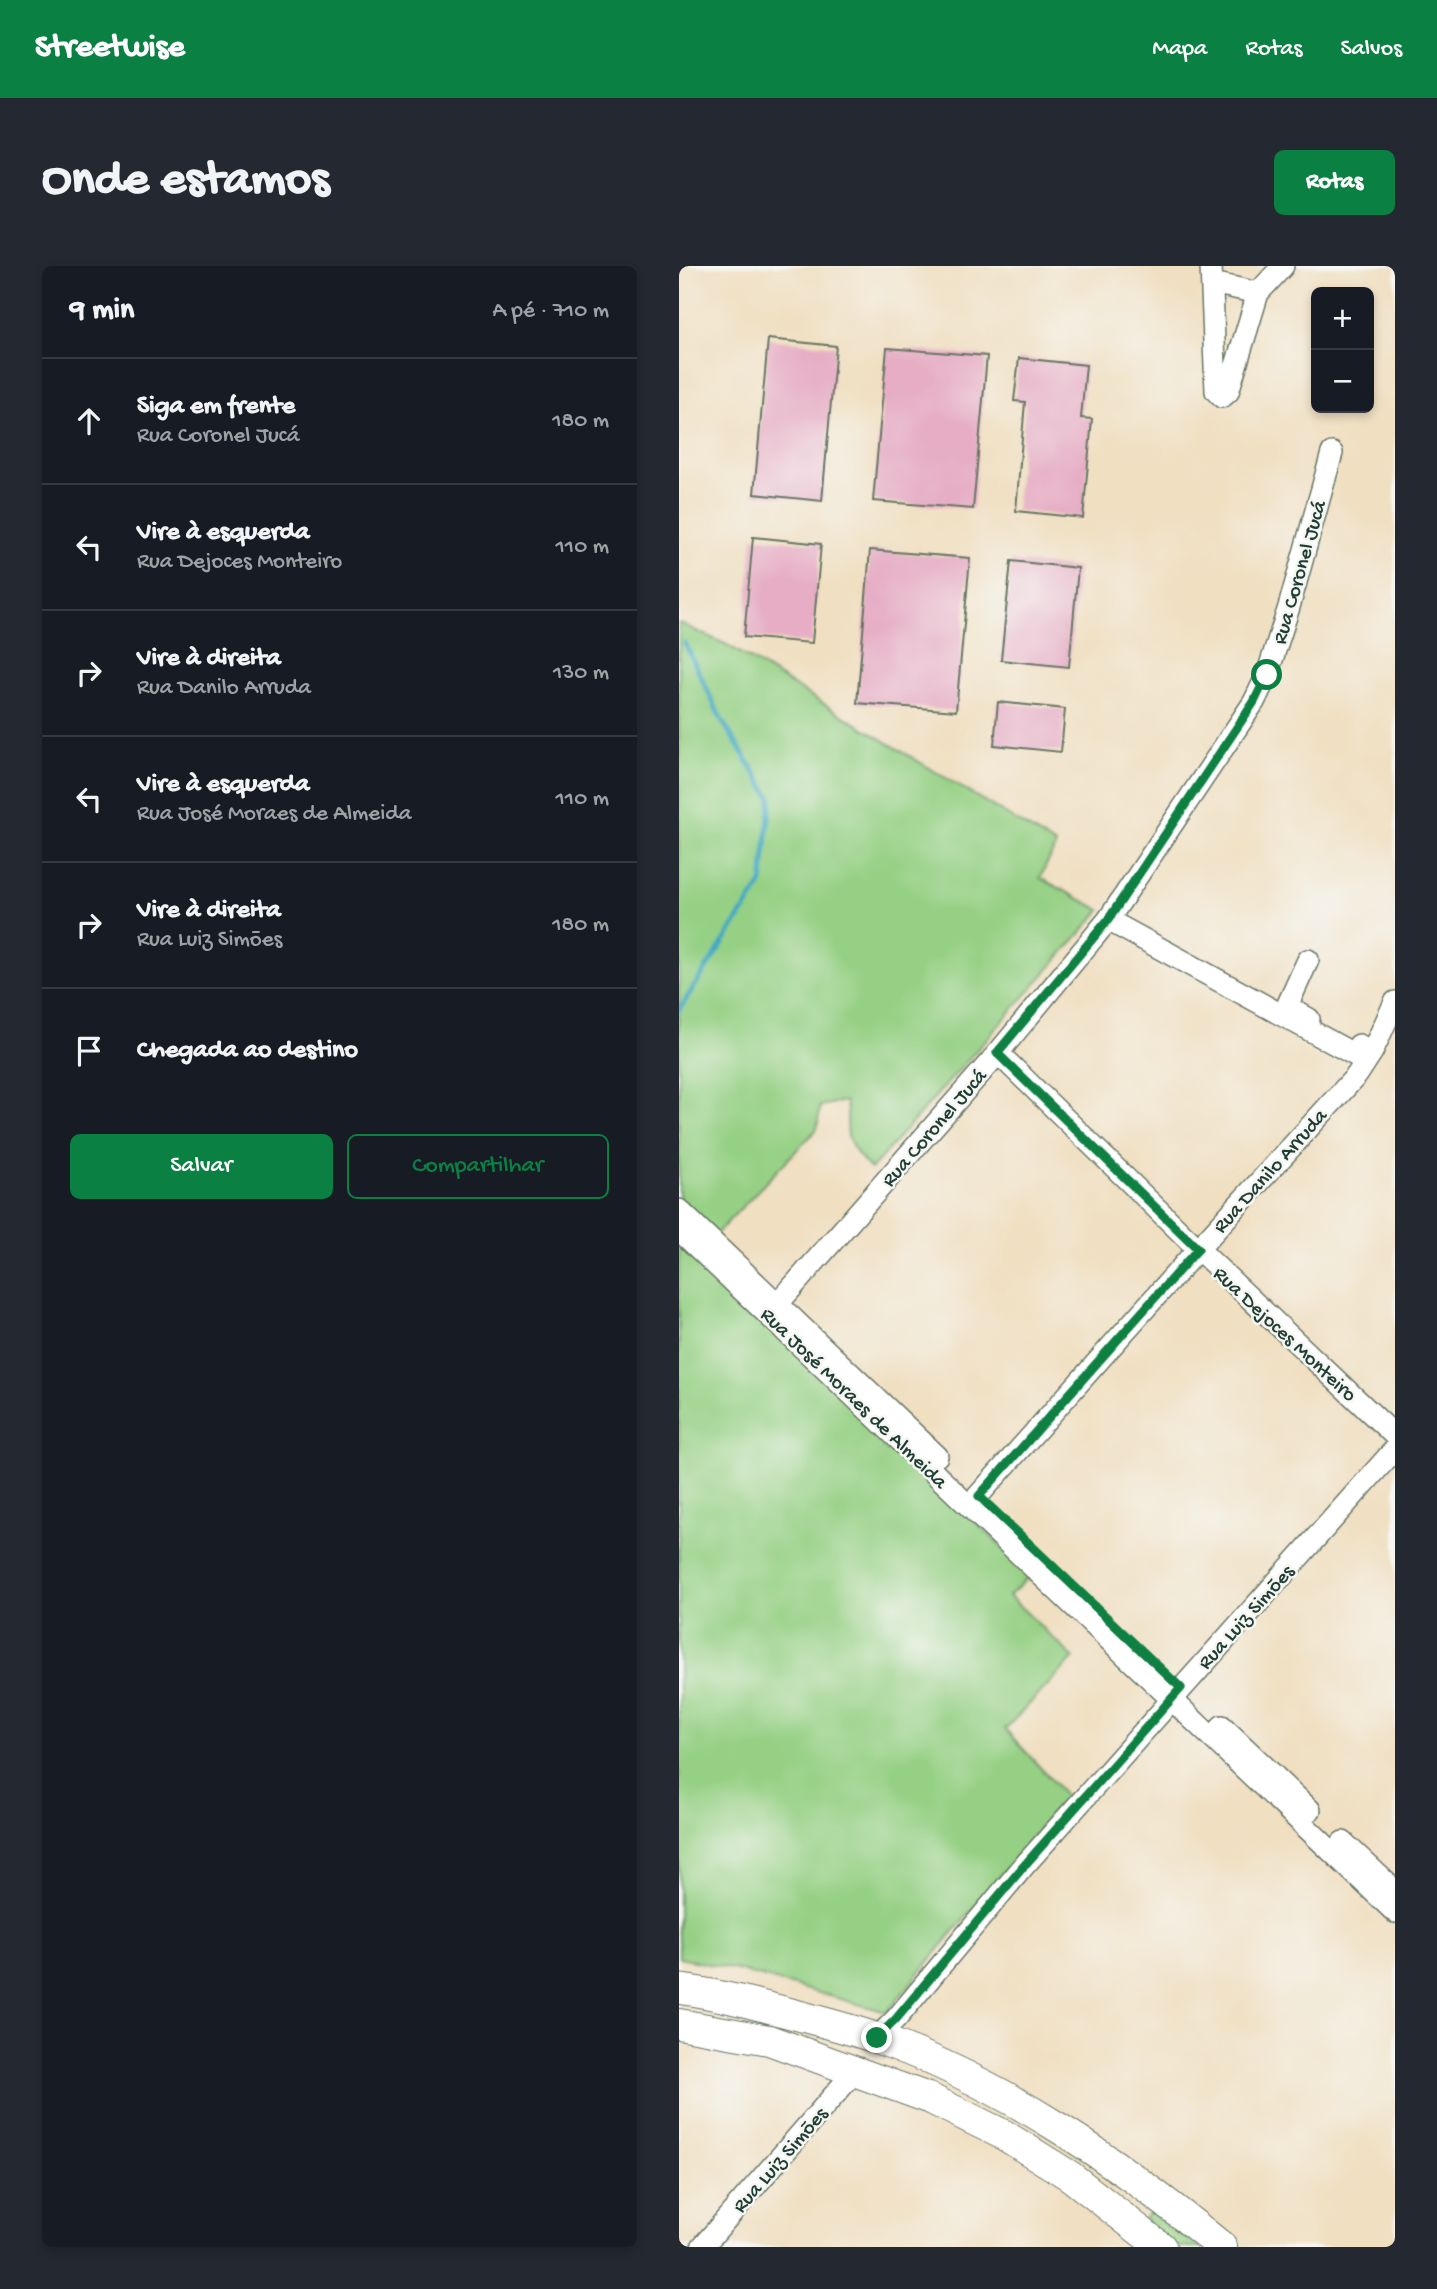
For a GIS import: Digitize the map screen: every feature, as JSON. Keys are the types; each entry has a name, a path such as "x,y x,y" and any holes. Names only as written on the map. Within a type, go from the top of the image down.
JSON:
{"highway":[{"path":"679,1989 763,2006 877,2038 968,2077 1063,2129 1160,2197 1222,2247"},
{"path":"679,2024 769,2040 931,2099 1004,2135 1070,2176 1161,2247"}],"street":[{"path":"1258,293 1211,274 1216,391 1222,397 1228,392 1258,293 1283,266"},
{"name":"Rua Coronel Jucá","path":"773,1310 997,1053 1108,920 1260,692 1289,607 1332,453"},
{"path":"1108,920 1369,1056"},
{"path":"1308,960 1290,998 1288,1004 1291,1009 1369,1056"},
{"name":"Rua Danilo Arruda","path":"974,1501 1357,1075 1395,1002"},
{"name":"Rua Dejoces Monteiro","path":"997,1053 1395,1436"},
{"name":"Rua José Moraes de Almeida","path":"679,1210 773,1310"},
{"name":"Rua José Moraes de Almeida","path":"679,1230 773,1310 1177,1693 1388,1885 1395,1912"},
{"name":"Rua Luiz Simões","path":"877,2038 896,2019 1023,1867 1395,1449"},
{"name":"Rua Luiz Simões","path":"702,2247 856,2070"}],"green space":[{"path":"679,623 727,645 1056,845 1040,878 1101,910 871,1169 857,1154 850,1140 845,1101 820,1106 817,1129 716,1234 679,1197"},
{"path":"679,1236 1031,1575 1009,1596 1074,1658 1005,1729 1066,1796 887,2012 737,1970 679,1958"},
{"path":"1160,2197 1222,2247 1161,2247 1138,2228"}],"building":[{"path":"768,339 836,346 822,501 754,494"},
{"path":"887,348 987,356 973,509 873,501"},
{"path":"1019,358 1086,365 1081,418 1092,419 1083,518 1016,511 1025,402 1014,401"},
{"path":"753,537 821,544 812,643 744,637"},
{"path":"870,550 970,558 956,711 857,703"},
{"path":"1011,561 1078,568 1069,667 1001,660"},
{"path":"998,702 1065,709 1061,752 994,745"}],"waterway":[{"path":"679,1010 762,883 771,798 721,719 685,643"}],"route":[{"path":"877,2038 1181,1688 979,1496 1198,1249 997,1053 1108,920 1254,702 1267,675"}]}
